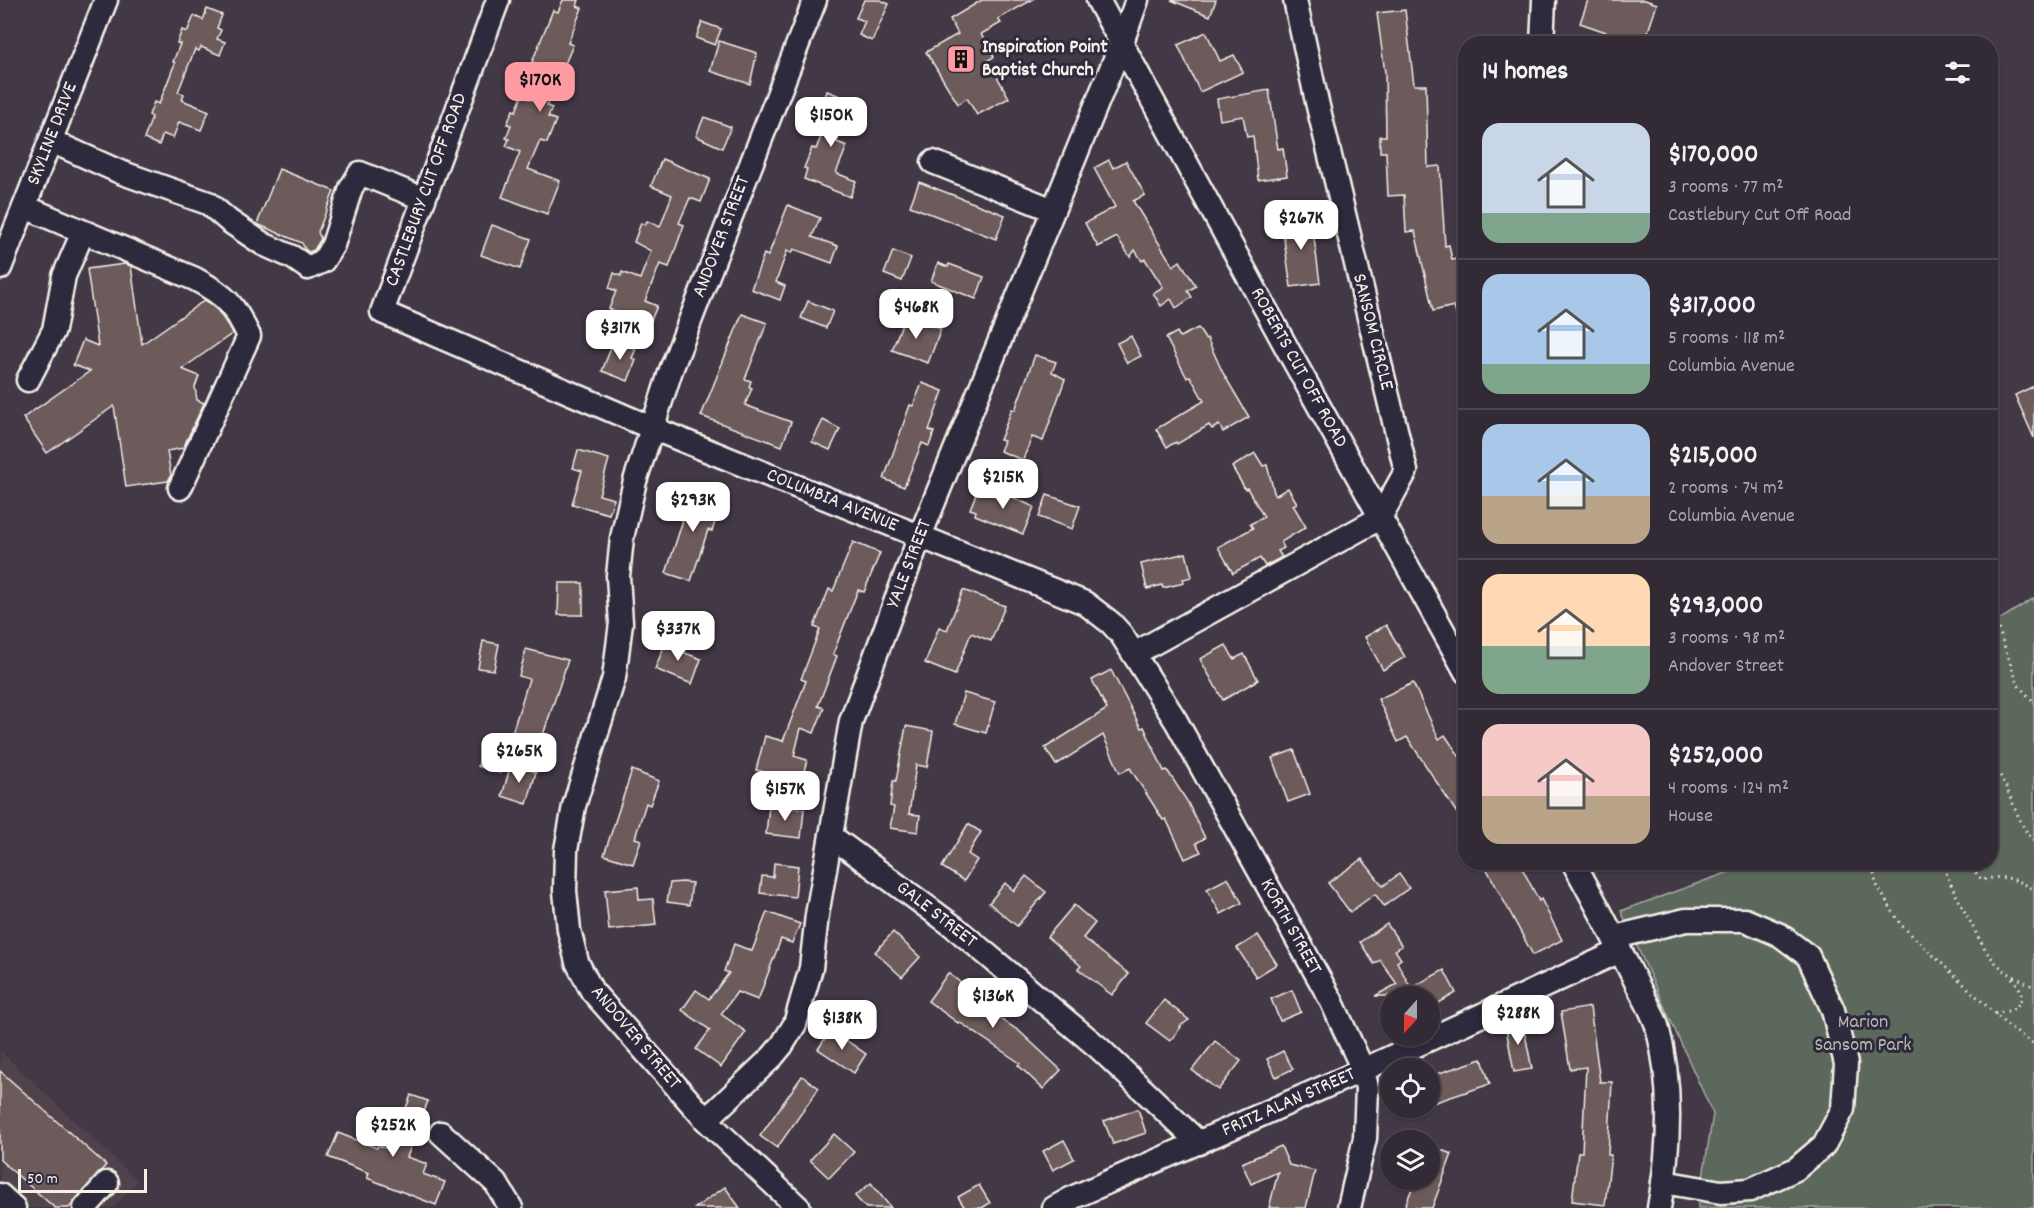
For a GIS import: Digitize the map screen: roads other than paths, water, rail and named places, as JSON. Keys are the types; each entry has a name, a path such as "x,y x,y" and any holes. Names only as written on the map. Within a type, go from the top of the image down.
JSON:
{"street":[{"name":"SKYLINE DRIVE","path":"0,268 106,0"},
{"name":"CASTLEBURY CUT OFF ROAD","path":"382,312 498,0"},
{"name":"ANDOVER STREET","path":"799,1208 706,1120 592,991 577,962 569,930 565,891 566,850 574,806 614,678 621,623 618,576 622,538 635,481 671,370 815,0"},
{"name":"ROBERTS CUT OFF ROAD","path":"1098,0 1458,658"},
{"name":"YALE STREET","path":"706,1120 772,1058 795,1024 811,968 817,915 851,721 920,536 1122,42 1137,0"},
{"name":"SANSOM CIRCLE","path":"1295,0 1317,102 1406,471 1380,518"},
{"path":"1542,36 1544,0"},
{"path":"51,141 120,172 208,203 229,221 263,244 292,257 308,268 323,261 333,245 351,188 360,173 375,177 424,199"},
{"path":"933,162 1053,210"},
{"path":"25,207 195,279 216,290 236,310 249,336 180,488"},
{"path":"28,380 54,330 64,276 83,232"},
{"name":"COLUMBIA AVENUE","path":"382,312 652,428 1085,603 1111,623 1121,634 1137,660"},
{"path":"1137,660 1380,518"},
{"name":"KORTH STREET","path":"1137,660 1176,721 1331,1000 1363,1070 1367,1088 1365,1138 1349,1208"},
{"name":"GALE STREET","path":"831,836 953,926 1099,1048 1199,1143"},
{"path":"1577,870 1656,1024 1666,1071 1668,1129 1659,1208"},
{"name":"FRITZ ALAN STREET","path":"1054,1208 1074,1197 1363,1070 1617,944 1686,920 1744,920 1780,935 1808,956 1833,1010 1846,1064 1843,1109 1824,1145 1796,1169 1750,1190 1721,1192 1663,1182"},
{"path":"441,1133 496,1183 511,1208"},
{"path":"85,1208 106,1184"},
{"path":"0,1195 14,1208"}],"place":[{"name":"Inspiration Point Baptist Church","path":"961,59"}],"park label":[{"name":"Marion Sansom Park","path":"1863,1034"}]}
